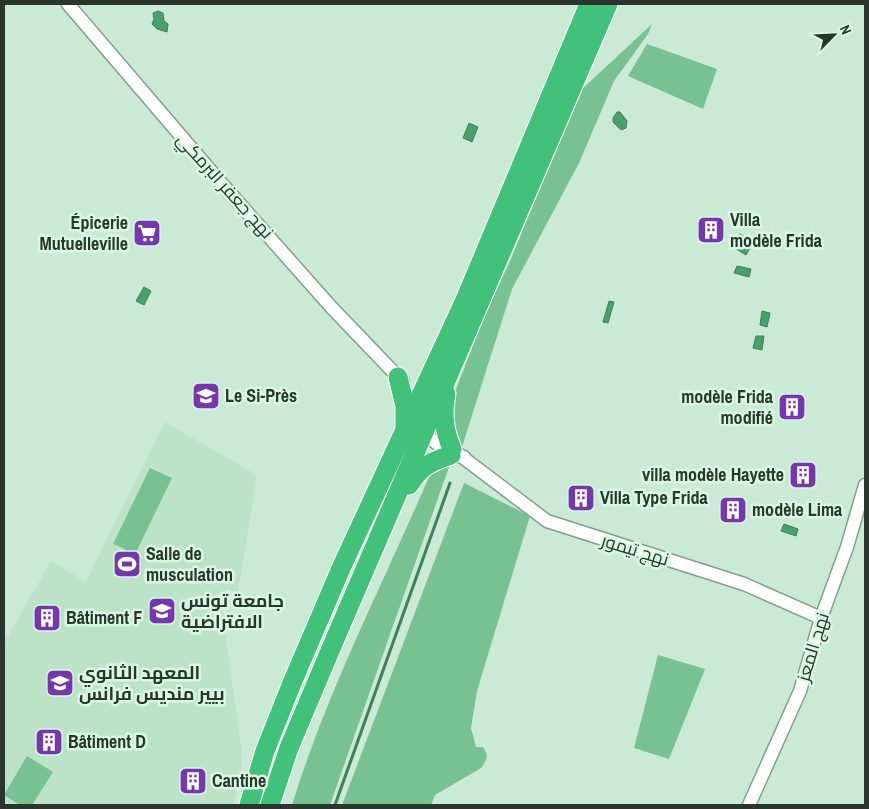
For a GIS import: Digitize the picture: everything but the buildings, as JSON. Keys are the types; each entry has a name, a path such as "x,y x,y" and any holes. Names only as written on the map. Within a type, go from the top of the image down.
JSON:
{"highway":[{"path":"270,805 289,748 391,511 419,417 452,339 465,300 589,4"},
{"path":"248,805 277,719 342,566 419,417 608,4"},
{"path":"391,511 414,477 424,467 434,461 456,454 443,422 445,362 465,300"},
{"path":"419,417 405,406 395,372 418,376 445,362"},
{"path":"372,552 378,531 417,432 419,417"}],"street":[{"name":"نهج جعفر البرمكي","path":"68,4 222,184 332,308 415,392 419,417"},
{"name":"نهج تيمور","path":"419,417 456,454 547,521 744,584 821,618"},
{"name":"نهج المعز","path":"749,805 800,691 821,618 847,547 865,485"}],"shaded area":[{"path":"158,11 163,13 164,21 168,24 167,32 157,29 152,24 154,19 153,13"},
{"path":"652,24 648,34 614,81 579,163 512,289 461,450 448,410 484,317 510,261 581,90"},
{"path":"647,44 717,69 703,109 628,76"},
{"path":"617,112 620,112 627,121 626,128 621,130 613,122"},
{"path":"469,123 478,127 472,142 463,138"},
{"path":"740,234 745,237 750,248 746,255 733,247"},
{"path":"737,266 751,269 749,277 734,273"},
{"path":"144,287 151,291 144,305 136,301"},
{"path":"609,301 614,302 608,323 603,322"},
{"path":"762,311 770,313 767,327 760,325"},
{"path":"756,336 764,336 762,350 753,348"},
{"name":"جامعة تونس الافتراضية","path":"165,422 257,475 238,592 226,589 221,604 242,752 234,805 4,805 4,643 51,561 86,582"},
{"path":"449,467 330,805 292,805 338,680 429,477 438,469"},
{"path":"150,468 172,478 125,575 115,570 125,549 113,544"},
{"path":"464,483 530,516 477,691 471,728 476,747 483,747 487,755 486,760 481,768 435,795 431,805 342,805"},
{"path":"784,524 798,529 796,536 781,531"},
{"path":"658,655 705,669 669,759 634,748"},
{"path":"27,756 53,772 32,805 20,805 4,795"}],"waterway":[{"path":"335,805 450,483"}],"place":[{"name":"Villa modèle Frida","path":"711,230"},
{"name":"Épicerie Mutuelleville","path":"147,233"},
{"name":"Le Si-Près","path":"206,396"},
{"name":"modèle Frida modifié","path":"792,407"},
{"name":"villa modèle Hayette","path":"803,475"},
{"name":"Villa Type Frida","path":"581,498"},
{"name":"modèle Lima","path":"733,510"},
{"name":"Salle de musculation","path":"127,564"},
{"name":"جامعة تونس الافتراضية","path":"162,611"},
{"name":"Bâtiment F","path":"47,618"},
{"name":"المعهد الثانوي بيير منديس فرانس","path":"60,683"},
{"name":"Bâtiment D","path":"49,742"},
{"name":"Cantine","path":"193,781"}]}
